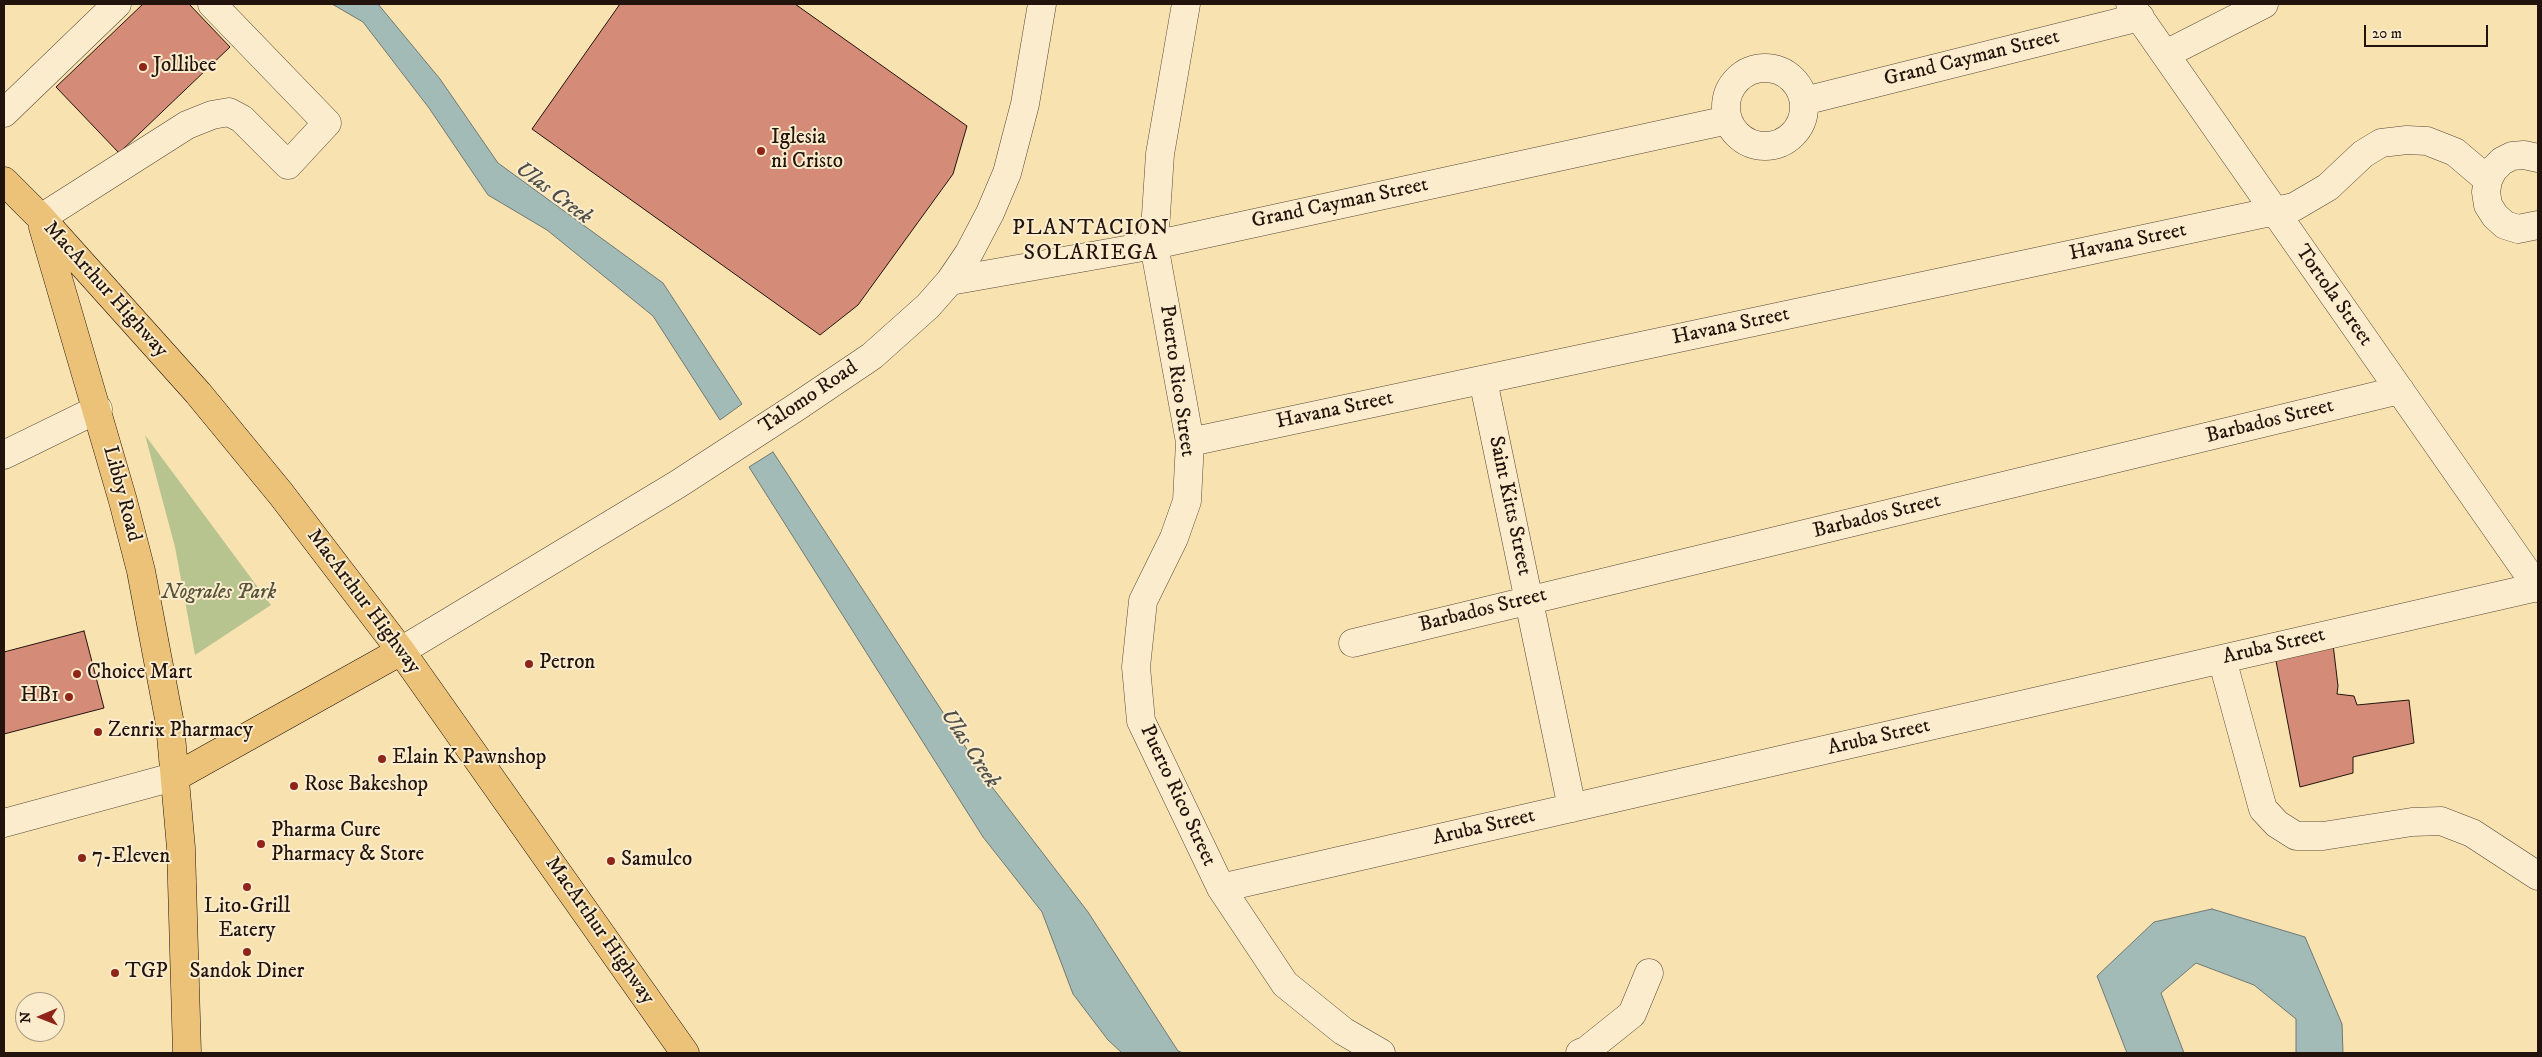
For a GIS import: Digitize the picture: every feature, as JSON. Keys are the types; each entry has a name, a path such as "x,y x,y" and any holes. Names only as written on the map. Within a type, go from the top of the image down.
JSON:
{"highway":[{"name":"MacArthur Highway","path":"4,181 40,218 198,393 281,494 401,651 685,1053"},
{"name":"Libby Road","path":"40,218 98,409 141,571 169,715 177,776 181,848 187,1053"},
{"path":"177,776 401,651"}],"street":[{"path":"4,113 117,4"},
{"path":"40,218 187,125 212,115 229,112 242,119 288,164 327,123 212,4"},
{"name":"Talomo Road","path":"401,651 678,484 823,390 872,356 905,328 950,281 969,253 990,213 1007,173 1025,104 1042,4"},
{"name":"Puerto Rico Street","path":"1186,4 1160,154 1154,245 1190,442 1187,501 1174,538 1143,601 1136,667 1141,721 1221,888 1285,984 1343,1032 1381,1053"},
{"path":"2166,54 2264,4"},
{"name":"Grand Cayman Street","path":"1804,101 2135,10"},
{"name":"Tortola Street","path":"2135,10 2273,212 2538,588"},
{"path":"1766,68 1780,70 1800,88 1804,101 1804,112 1800,125 1792,136 1780,144 1767,147 1754,145 1734,132 1728,120 1726,106 1729,92 1736,81 1747,72 1766,68"},
{"name":"Grand Cayman Street","path":"950,281 1154,245 1728,120"},
{"name":"Havana Street","path":"1190,442 2294,207 2328,187 2362,154 2382,143 2407,140 2427,141 2455,152 2488,180"},
{"path":"2535,233 2505,225 2495,216 2488,205 2486,192 2488,180 2493,170 2502,161 2512,156 2524,155 2538,158"},
{"name":"Saint Kitts Street","path":"1483,380 1572,808"},
{"name":"Barbados Street","path":"1353,643 2400,390"},
{"path":"4,455 98,409"},
{"name":"Aruba Street","path":"1221,888 2538,588"},
{"path":"2222,659 2263,809 2276,824 2296,836 2314,836 2412,822 2441,821 2472,833 2538,876"},
{"path":"4,823 177,776"},
{"path":"1580,1053 1587,1050 1632,1014 1649,973"}],"green space":[{"name":"Nograles Park","path":"145,435 271,605 195,655 175,547"}],"water":[{"path":"332,4 378,4 440,79 498,163 663,283 742,404 720,420 653,316 547,230 488,195 429,108 363,22"},
{"path":"773,452 989,783 1088,912 1178,1051 1183,1053 1122,1053 1108,1040 1073,994 1042,912 983,837 749,467"},
{"path":"2212,909 2305,937 2342,1024 2343,1053 2296,1053 2296,1019 2254,985 2196,963 2161,993 2184,1053 2127,1053 2097,976 2154,922"}],"building":[{"name":"Jollibee","path":"143,4 189,4 230,47 119,153 56,87"},
{"name":"Iglesia ni Cristo","path":"620,4 795,4 967,126 953,174 858,305 820,335 532,129"},
{"path":"84,631 104,708 4,734 4,652"},
{"path":"2333,644 2338,686 2337,694 2354,696 2357,705 2409,700 2414,743 2353,757 2353,773 2300,787 2276,661"}],"place":[{"name":"Jollibee","path":"143,67"},
{"name":"Iglesia ni Cristo","path":"761,151"},
{"name":"Petron","path":"529,664"},
{"name":"Choice Mart","path":"77,674"},
{"name":"HB1","path":"69,697"},
{"name":"Zenrix Pharmacy","path":"98,732"},
{"name":"Elain K Pawnshop","path":"382,759"},
{"name":"Rose Bakeshop","path":"294,786"},
{"name":"Pharma Cure Pharmacy & Store","path":"261,844"},
{"name":"7-Eleven","path":"82,858"},
{"name":"Samulco","path":"611,861"},
{"name":"Lito-Grill Eatery","path":"247,887"},
{"name":"Sandok Diner","path":"247,952"},
{"name":"TGP","path":"115,973"}],"district":[{"name":"PLANTACION SOLARIEGA","path":"1091,242"}],"water label":[{"name":"Ulas Creek","path":"553,194"},
{"name":"Ulas Creek","path":"969,749"}]}
